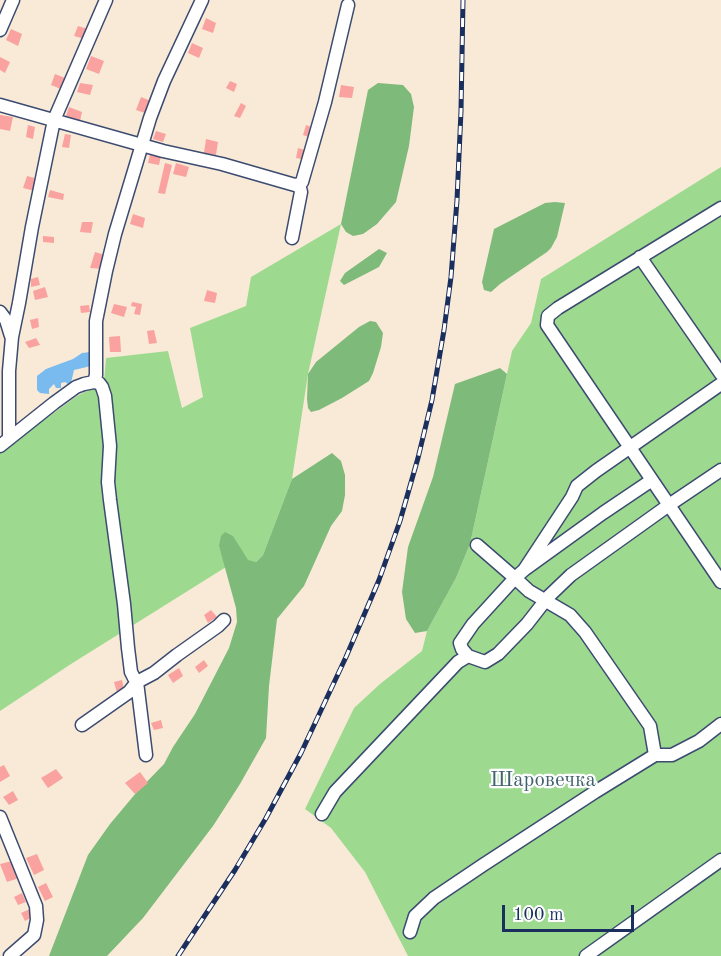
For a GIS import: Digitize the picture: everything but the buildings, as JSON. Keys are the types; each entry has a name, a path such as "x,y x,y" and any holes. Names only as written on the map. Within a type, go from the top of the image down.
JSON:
{"street":[{"path":"0,30 13,0"},
{"path":"4,442 12,337 54,120 106,0"},
{"path":"94,382 96,321 115,234 141,145 164,81 201,0"},
{"path":"0,105 141,145 222,164 295,185 299,184 302,182 325,102 348,5"},
{"path":"292,238 301,192 299,184"},
{"path":"720,212 640,257 558,308 548,316 547,325 721,582"},
{"path":"640,257 721,374"},
{"path":"0,312 6,320 12,337"},
{"path":"4,442 66,394 84,384 94,382 99,383 102,387 110,446 108,482 131,672 137,682 146,755"},
{"path":"721,384 577,486 519,574 472,624 460,643 462,649 468,656 485,662 498,654 527,624 544,601 571,575 721,470"},
{"path":"519,574 652,480"},
{"path":"477,545 519,574 529,591 570,615 585,632 650,726 655,755"},
{"path":"82,725 129,692 137,682 154,673 218,627 224,620"},
{"path":"322,814 335,792 458,662 468,656"},
{"path":"410,932 415,916 434,898 655,755 672,755 699,741 721,724"},
{"path":"0,817 36,906 37,920 34,935 9,956"},
{"path":"586,956 721,860"}],"green space":[{"path":"378,83 403,85 411,94 414,107 409,146 396,202 377,224 363,234 353,236 346,232 341,224 368,90"},
{"name":"Шаровечка","path":"721,167 721,956 408,956 365,872 331,828 305,809 354,708 422,651 427,631 456,578 470,544 512,351 531,323 541,279"},
{"path":"545,203 565,203 557,237 551,248 491,292 484,290 482,282 494,229"},
{"path":"341,224 308,374 292,479 263,555 256,562 248,561 219,546 226,567 0,711 0,452 77,396 104,382 106,358 168,351 182,408 203,397 190,328 246,306 251,277"},
{"path":"379,249 387,253 379,267 344,285 340,281 345,273"},
{"path":"370,321 376,322 383,333 381,347 369,381 342,398 311,412 307,399 308,374 316,362 359,327"},
{"path":"500,368 507,374 470,544 456,578 427,631 415,633 406,619 402,592 408,547 433,477 455,384"},
{"path":"332,453 341,461 345,475 342,511 331,526 304,586 277,619 266,738 213,826 143,918 107,956 49,956 88,855 110,824 164,764 195,714 229,648 237,622 236,608 219,546 221,536 225,532 233,536 248,560 256,562 263,555 292,479"}],"water":[{"path":"90,352 91,366 74,370 71,383 61,383 61,388 56,388 54,384 49,389 49,394 40,393 37,390 37,376 46,369 73,359 82,353"}],"railway":[{"path":"178,956 235,870 301,753 379,580 400,521 432,400 451,277 461,111 463,0"}]}
